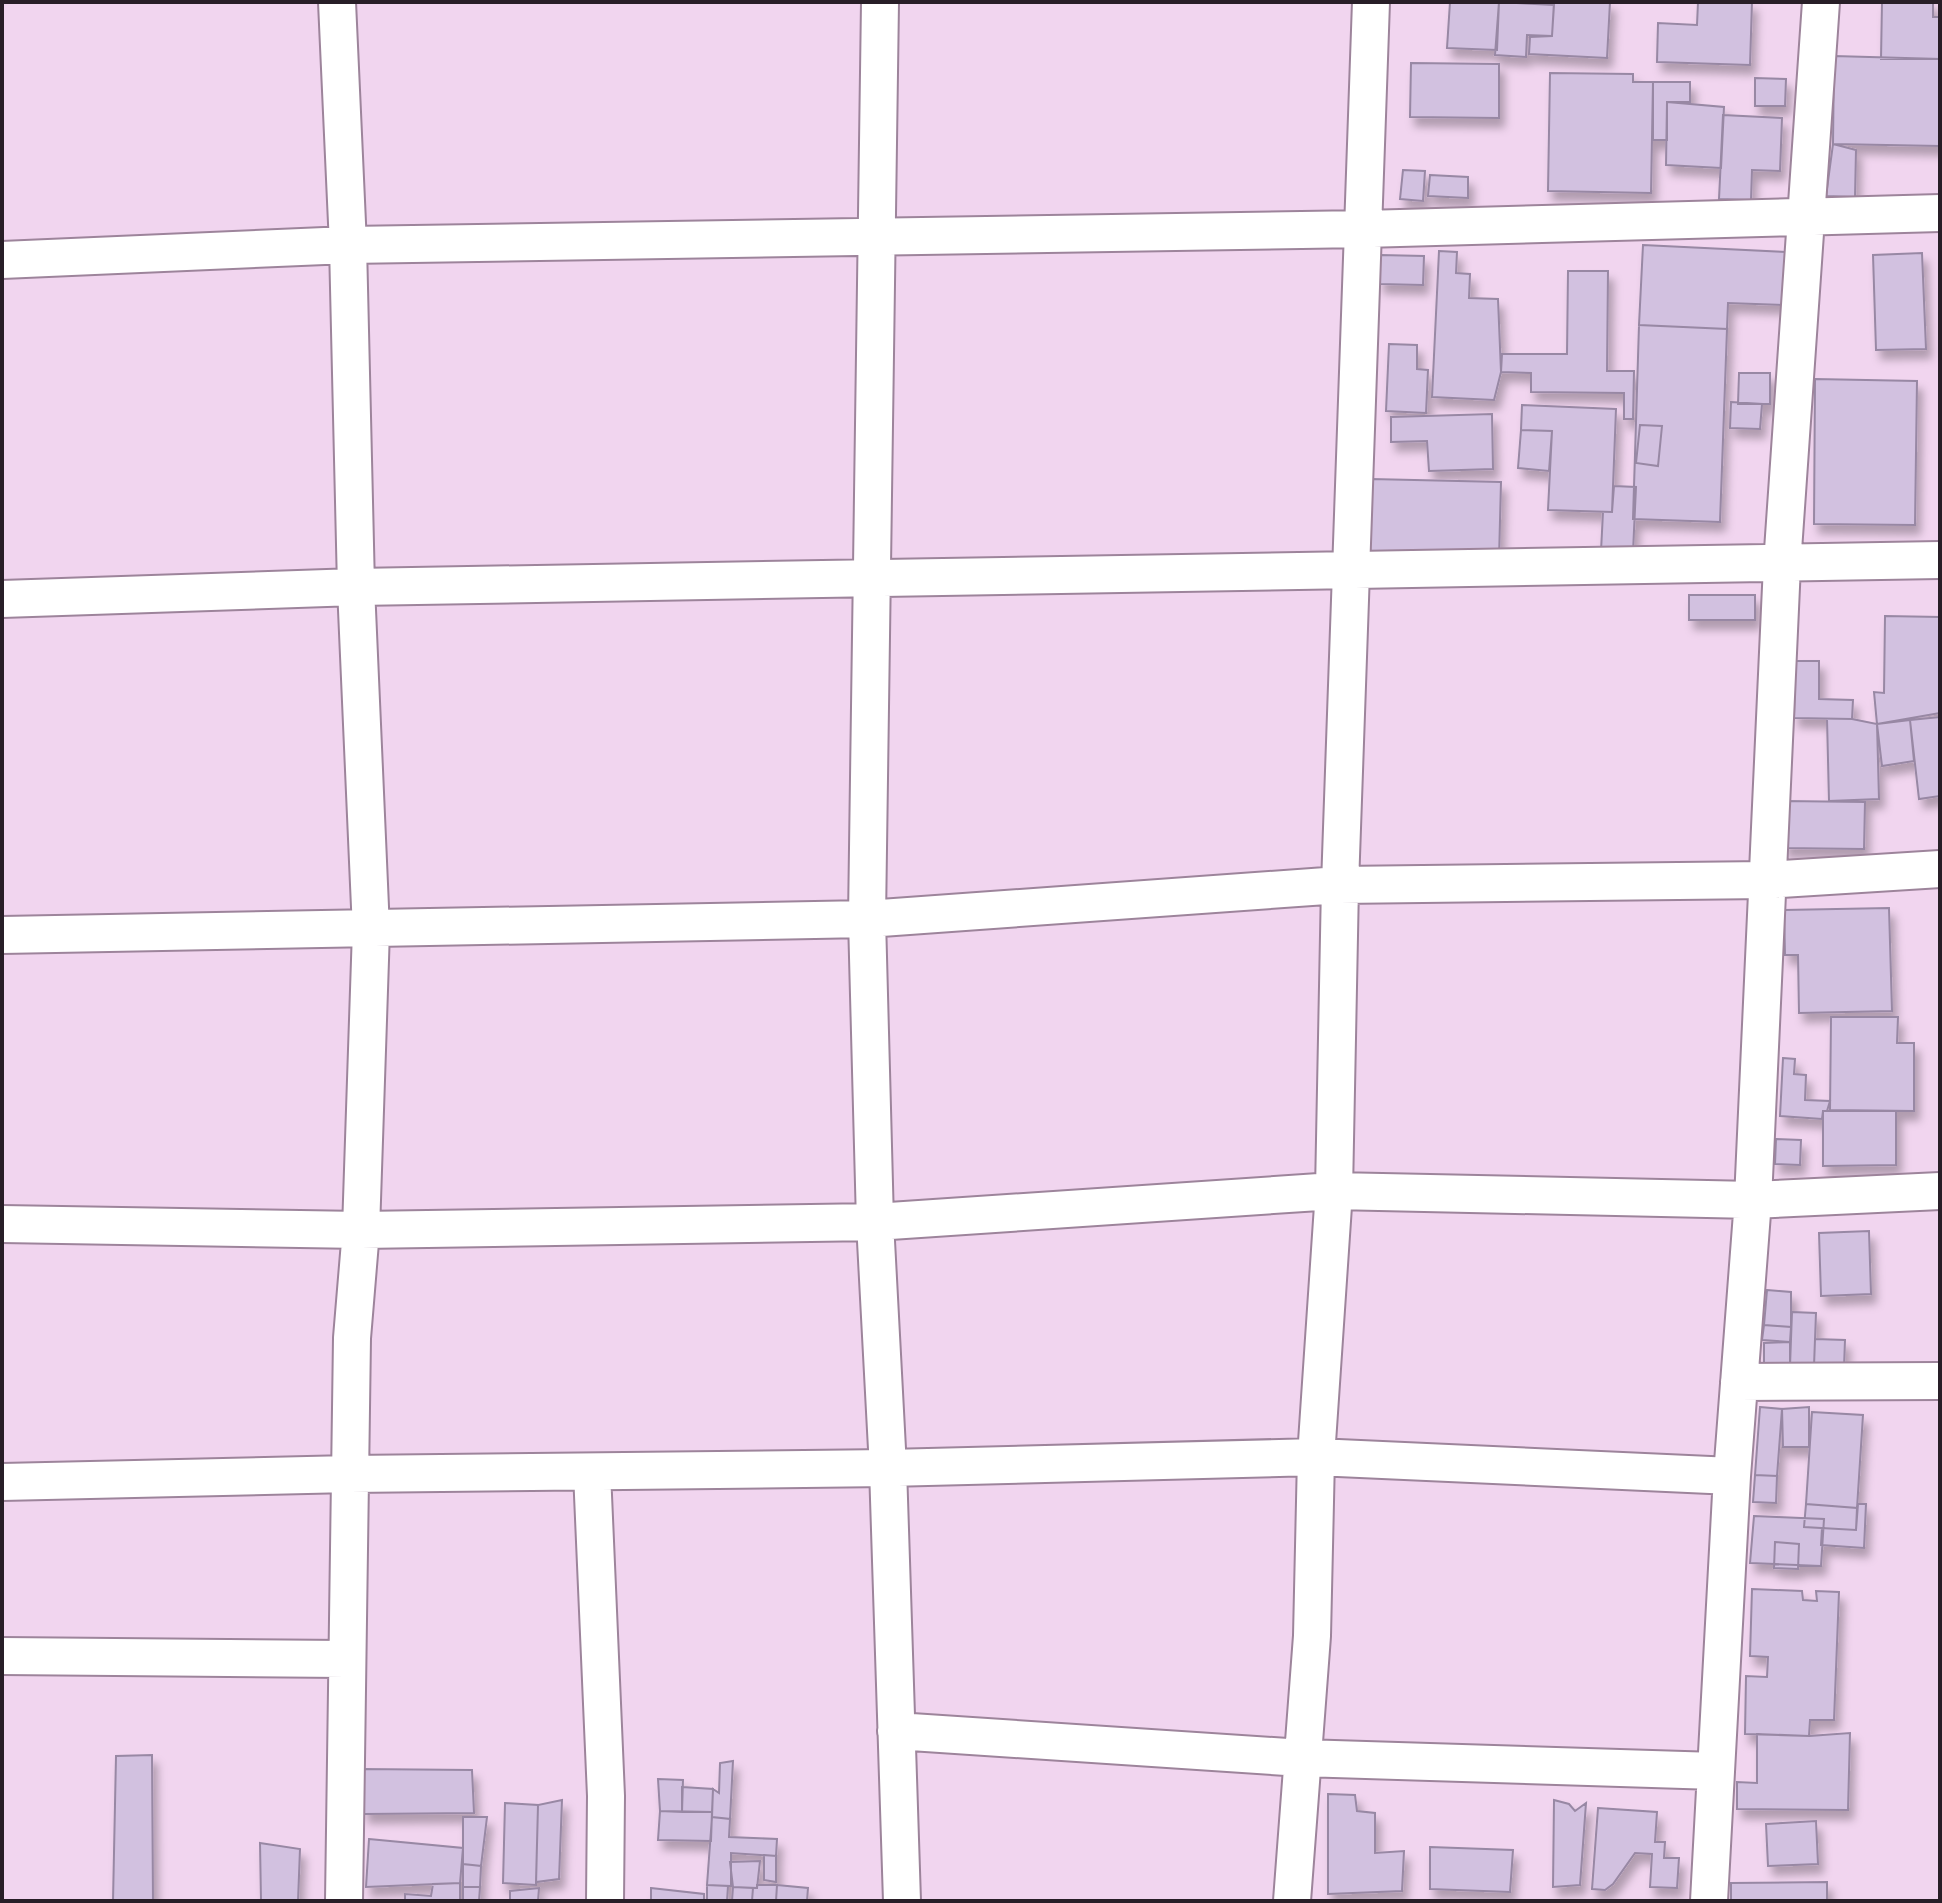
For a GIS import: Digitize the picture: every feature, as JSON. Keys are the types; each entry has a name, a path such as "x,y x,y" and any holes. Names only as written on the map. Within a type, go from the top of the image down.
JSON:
{"street":[{"path":"337,2 348,245 356,587 371,930 361,1230 352,1338 345,1659 344,1901"},
{"path":"880,2 867,919 875,1222 888,1468 902,1901"},
{"path":"1292,1901 1312,1636 1316,1457 1334,1191 1340,885 1371,2"},
{"path":"1709,1901 1732,1476 1753,1200 1782,565 1821,2"},
{"path":"2,260 348,245 1364,229 1940,213"},
{"path":"2,599 356,587 1940,560"},
{"path":"2,935 867,919 1340,885 1766,880 1940,869"},
{"path":"2,1224 361,1230 875,1222 1334,1191 1753,1200 1940,1191"},
{"path":"1739,1382 1940,1381"},
{"path":"2,1482 350,1474 888,1468 1316,1457 1732,1476"},
{"path":"592,1472 606,1796 605,1901"},
{"path":"2,1656 345,1659"},
{"path":"896,1731 1302,1758 1716,1771"}],"building":[{"path":"1450,2 1499,2 1497,50 1447,48"},
{"path":"1499,2 1554,5 1552,36 1527,35 1526,57 1495,55"},
{"path":"1554,2 1610,2 1607,58 1529,54 1530,37 1552,36"},
{"path":"1698,2 1752,2 1750,65 1657,62 1658,23 1697,25"},
{"path":"1882,2 1933,2 1933,17 1940,17 1940,59 1881,59"},
{"path":"1834,56 1940,59 1940,146 1833,144"},
{"path":"1411,63 1499,64 1499,118 1410,117"},
{"path":"1550,73 1633,74 1633,82 1653,82 1651,193 1548,191"},
{"path":"1755,78 1786,79 1785,106 1755,106"},
{"path":"1653,82 1690,82 1690,102 1667,102 1667,140 1653,140"},
{"path":"1667,102 1724,107 1721,168 1666,165"},
{"path":"1723,115 1782,118 1780,171 1752,170 1751,200 1719,199"},
{"path":"1833,144 1856,150 1855,197 1826,196"},
{"path":"1403,170 1425,171 1423,201 1400,199"},
{"path":"1430,175 1468,177 1468,198 1428,196"},
{"path":"1643,245 1786,252 1784,305 1728,303 1727,329 1639,325"},
{"path":"1439,251 1457,252 1456,273 1470,274 1469,298 1498,299 1501,372 1494,400 1432,397"},
{"path":"1922,253 1926,349 1876,350 1873,255"},
{"path":"1380,255 1424,256 1423,285 1379,284"},
{"path":"1568,271 1608,271 1607,371 1634,371 1633,419 1624,419 1624,393 1531,392 1531,373 1501,372 1502,354 1567,354"},
{"path":"1639,325 1727,329 1720,522 1633,519"},
{"path":"1389,344 1417,345 1417,369 1428,370 1426,413 1386,411"},
{"path":"1739,373 1770,373 1770,404 1738,404"},
{"path":"1815,379 1917,381 1915,525 1814,524"},
{"path":"1731,402 1762,404 1760,429 1730,428"},
{"path":"1522,405 1616,409 1612,512 1548,510 1552,431 1521,430"},
{"path":"1492,414 1493,469 1429,471 1427,441 1391,442 1391,417"},
{"path":"1640,425 1662,426 1658,466 1636,463"},
{"path":"1521,430 1552,431 1549,471 1518,468"},
{"path":"1371,479 1501,482 1499,559 1369,557"},
{"path":"1614,486 1636,487 1633,552 1601,551 1603,512 1612,512"},
{"path":"1689,595 1755,595 1755,620 1689,620"},
{"path":"1885,616 1940,617 1940,713 1877,724 1874,692 1884,693"},
{"path":"1795,661 1819,661 1819,699 1853,700 1852,719 1794,718"},
{"path":"1940,717 1940,796 1919,799 1910,720"},
{"path":"1827,719 1852,719 1877,724 1879,799 1829,801"},
{"path":"1910,720 1914,761 1882,766 1877,724"},
{"path":"1784,801 1865,802 1864,849 1783,848"},
{"path":"1889,908 1892,1011 1799,1013 1798,955 1785,955 1784,910"},
{"path":"1831,1017 1898,1017 1897,1043 1914,1043 1914,1111 1830,1110"},
{"path":"1783,1058 1795,1059 1794,1074 1806,1075 1805,1100 1830,1101 1822,1119 1780,1116"},
{"path":"1823,1111 1896,1111 1896,1165 1823,1166"},
{"path":"1776,1139 1801,1140 1800,1165 1775,1164"},
{"path":"1869,1231 1871,1294 1821,1296 1819,1233"},
{"path":"1767,1290 1791,1292 1791,1327 1764,1325"},
{"path":"1792,1312 1816,1313 1814,1366 1790,1366"},
{"path":"1764,1325 1791,1327 1790,1342 1762,1340"},
{"path":"1815,1339 1845,1340 1844,1367 1814,1366"},
{"path":"1790,1342 1790,1366 1764,1365 1764,1343"},
{"path":"1760,1407 1782,1409 1777,1476 1755,1475"},
{"path":"1809,1407 1809,1447 1783,1447 1782,1409"},
{"path":"1812,1412 1863,1415 1857,1508 1806,1504"},
{"path":"1755,1475 1777,1476 1776,1503 1753,1502"},
{"path":"1806,1504 1857,1508 1856,1530 1804,1527"},
{"path":"1858,1504 1866,1504 1864,1548 1821,1545 1822,1528 1856,1530"},
{"path":"1754,1516 1824,1519 1821,1566 1750,1563"},
{"path":"1775,1542 1799,1544 1798,1569 1774,1568"},
{"path":"1752,1589 1802,1591 1803,1600 1817,1601 1816,1591 1839,1592 1834,1720 1810,1720 1809,1736 1745,1734 1746,1676 1767,1677 1768,1657 1750,1656"},
{"path":"1850,1733 1848,1810 1737,1809 1737,1782 1757,1783 1757,1734 1809,1736"},
{"path":"152,1755 153,1901 113,1901 116,1756"},
{"path":"733,1761 730,1819 712,1817 713,1789 719,1793 720,1763"},
{"path":"360,1769 472,1770 474,1813 364,1814"},
{"path":"658,1779 683,1780 682,1812 660,1811"},
{"path":"682,1787 713,1789 712,1812 682,1812"},
{"path":"1328,1794 1355,1795 1357,1811 1375,1813 1375,1853 1404,1851 1402,1891 1328,1894"},
{"path":"562,1800 559,1879 536,1882 538,1805"},
{"path":"1554,1800 1569,1804 1575,1811 1586,1803 1580,1885 1553,1887"},
{"path":"505,1803 538,1805 536,1885 503,1883"},
{"path":"1598,1808 1657,1812 1655,1842 1665,1842 1664,1858 1679,1858 1677,1888 1650,1887 1652,1854 1635,1853 1613,1884 1605,1890 1592,1889"},
{"path":"660,1811 712,1812 711,1841 658,1840"},
{"path":"463,1817 487,1817 481,1866 463,1864"},
{"path":"712,1817 730,1819 729,1837 777,1839 776,1856 731,1853 731,1886 707,1885"},
{"path":"1816,1821 1818,1864 1768,1866 1766,1824"},
{"path":"369,1839 463,1848 460,1883 366,1887"},
{"path":"260,1843 300,1849 298,1901 261,1901"},
{"path":"1430,1847 1513,1850 1510,1892 1430,1889"},
{"path":"764,1855 776,1856 776,1882 764,1880"},
{"path":"760,1861 757,1888 733,1887 730,1862"},
{"path":"463,1864 481,1866 480,1887 463,1887"},
{"path":"1827,1882 1827,1901 1731,1901 1731,1883"},
{"path":"460,1883 460,1901 405,1901 405,1894 431,1896 433,1884"},
{"path":"707,1885 728,1886 727,1901 707,1901"},
{"path":"757,1885 777,1885 776,1901 752,1901 753,1888"},
{"path":"777,1885 808,1888 807,1901 776,1901"},
{"path":"463,1887 480,1887 479,1901 463,1901"},
{"path":"733,1887 753,1888 752,1901 732,1901"},
{"path":"539,1888 538,1901 510,1901 510,1891"},
{"path":"651,1888 704,1894 704,1901 651,1901"}]}
